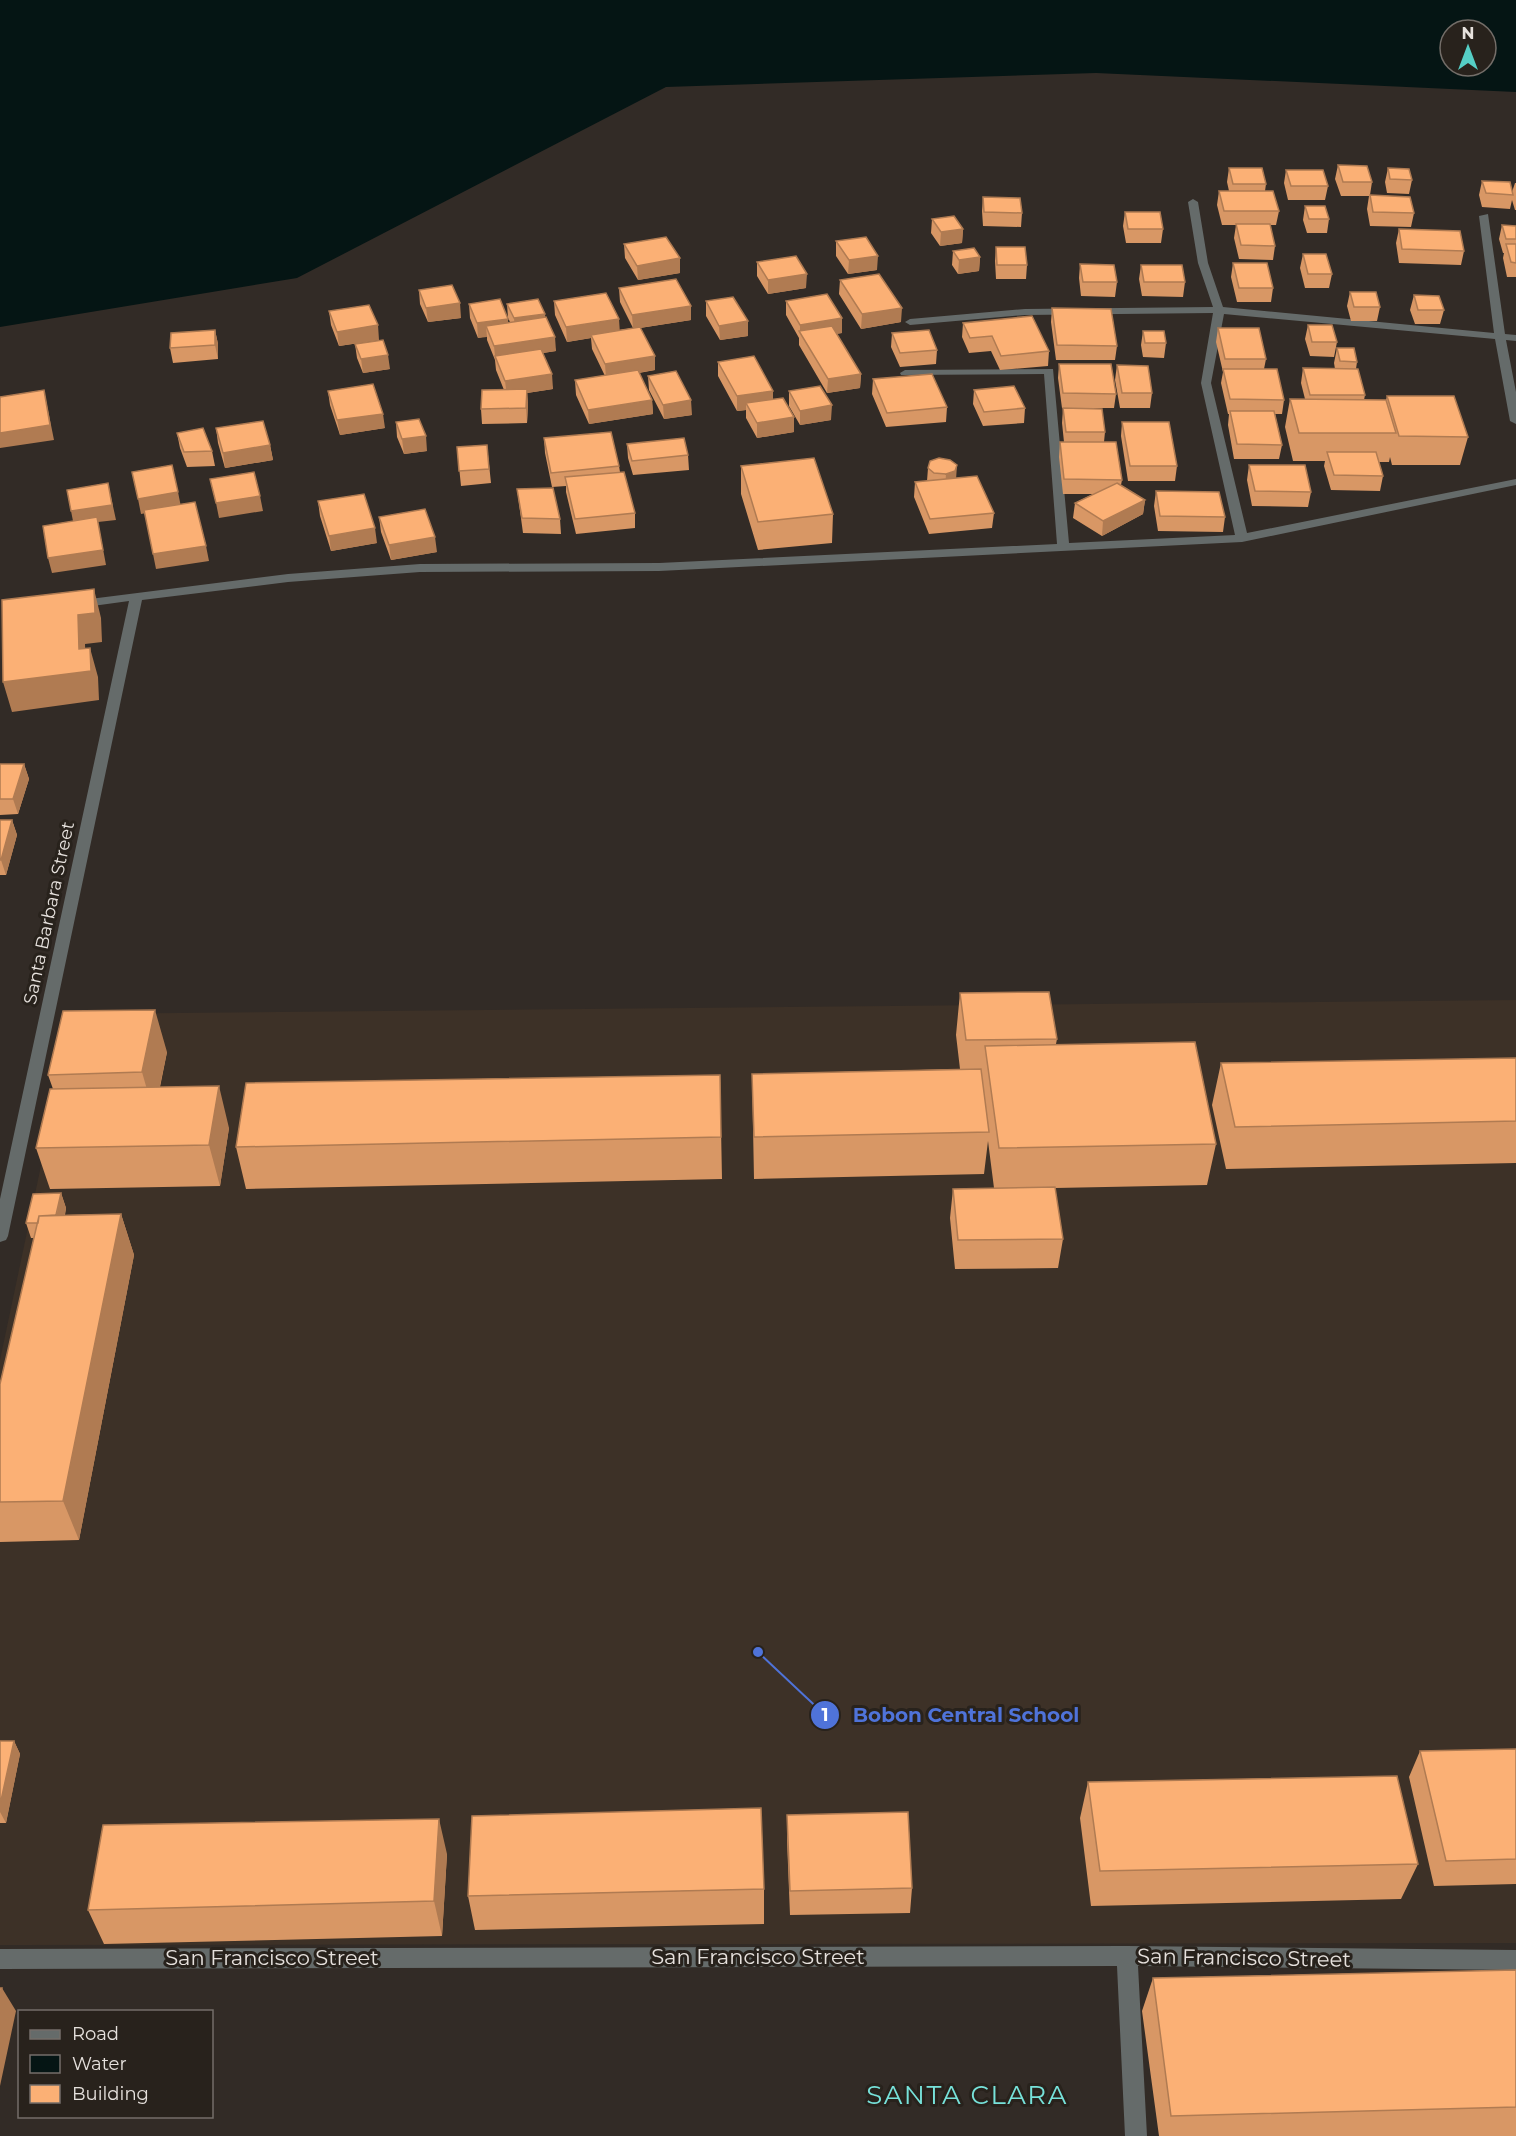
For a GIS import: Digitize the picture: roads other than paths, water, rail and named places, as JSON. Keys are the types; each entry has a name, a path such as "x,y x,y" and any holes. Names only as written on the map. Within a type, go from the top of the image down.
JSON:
{"street":[{"path":"1193,202 1203,263 1219,310 1206,383 1242,538"},
{"path":"1484,216 1500,337 1516,421"},
{"path":"910,322 1024,312 1219,310 1516,338"},
{"path":"905,373 1049,371 1063,548"},
{"path":"70,604 136,598 288,578 420,567 659,567 1242,538 1516,482"},
{"name":"Santa Barbara Street","path":"0,1236 136,598"},
{"path":"1127,1956 1136,2136"},
{"name":"San Francisco Street","path":"0,1959 1127,1956 1516,1960"}],"water":[{"path":"0,0 1516,0 1516,92 1096,73 666,87 297,278 0,327"}],"place":[{"name":"Bobon Central School","path":"758,1652"}],"district":[{"name":"SANTA CLARA","path":"967,2095"}]}
